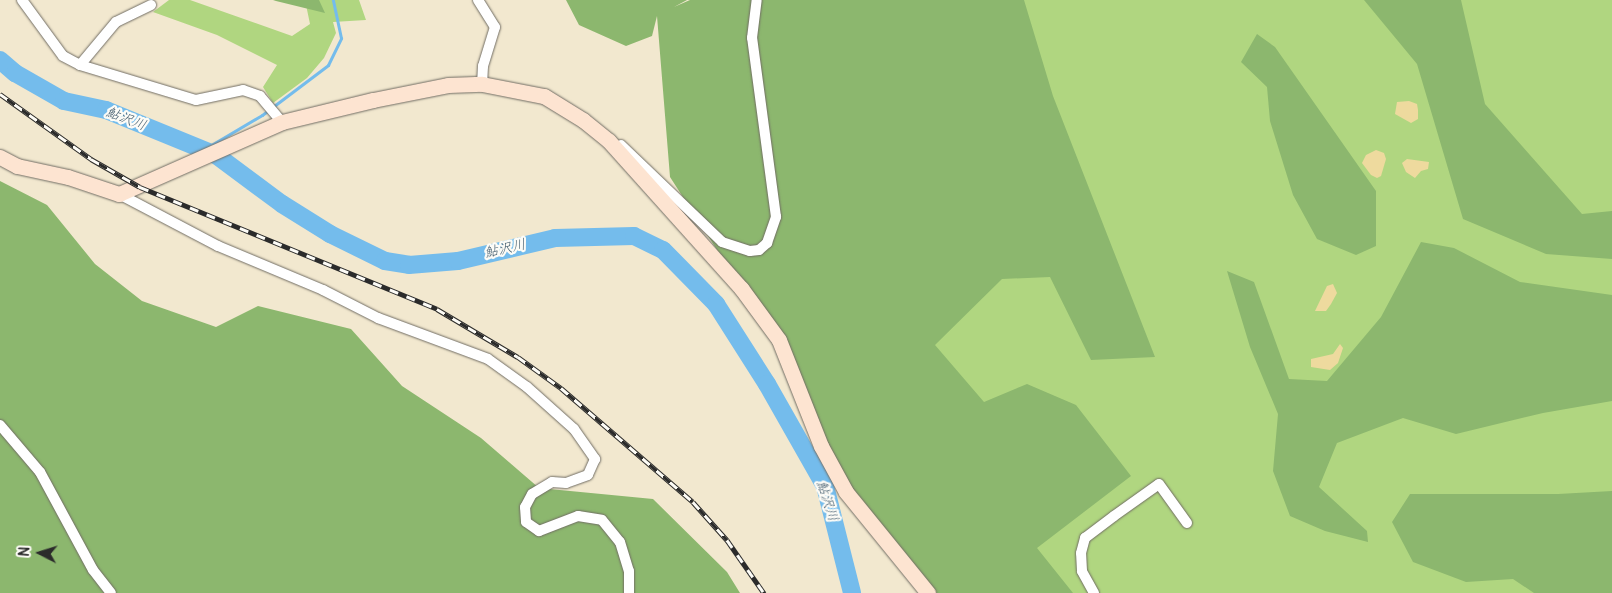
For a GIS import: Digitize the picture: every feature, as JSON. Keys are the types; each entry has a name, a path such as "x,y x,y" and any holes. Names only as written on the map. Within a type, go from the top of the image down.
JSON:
{"street":[{"path":"22,0 63,56 80,65 196,100 243,90 260,96 282,122"},
{"path":"478,0 495,27 483,66 482,84"},
{"path":"119,194 282,122 448,85 482,84 544,96 611,136 722,242 735,248 759,250 768,243 776,217 752,38 757,0"},
{"path":"80,65 116,22 151,5"},
{"path":"583,120 609,141 741,288 779,340 821,446 846,492 928,593"},
{"path":"0,157 18,166 68,177 119,194 218,246 323,290 378,318 488,359 527,387 574,429 595,459 588,475 566,483 552,482 532,494 525,506 526,522 539,531 578,516 602,520 620,542 629,571 629,593"},
{"path":"0,424 40,472 93,570 111,593"},
{"path":"1094,593 1082,571 1081,553 1085,538 1114,516 1159,484 1187,523"}],"green space":[{"path":"169,0 190,0 292,36 310,24 305,0 359,0 366,20 333,22 336,33 324,58 307,78 273,103 263,87 277,65 217,35 153,12"},
{"path":"273,0 319,0 325,13 276,1"},
{"path":"566,0 687,0 674,7 690,0 1024,0 1053,96 1155,357 1091,360 1050,277 1002,279 935,345 984,402 1027,384 1076,405 1131,476 1037,548 1073,593 929,593 838,478 786,357 670,177 657,16 652,36 626,46 579,25"},
{"path":"874,0 1612,0 1612,593 939,593"},
{"path":"1364,0 1461,0 1485,104 1582,214 1612,211 1612,259 1546,254 1463,219 1417,64"},
{"path":"1257,34 1275,47 1376,191 1376,246 1356,255 1317,239 1293,195 1270,121 1267,87 1241,62"},
{"path":"0,181 47,205 95,264 142,301 216,327 258,306 351,329 402,386 481,438 539,488 653,499 727,572 740,593 0,593"},
{"path":"1421,242 1454,248 1520,282 1612,295 1612,401 1543,413 1456,434 1403,418 1337,443 1319,487 1367,531 1368,542 1325,531 1290,516 1273,471 1278,414 1250,347 1227,271 1254,282 1289,379 1327,381 1381,317"},
{"path":"1612,491 1612,593 1534,593 1513,579 1466,582 1413,562 1392,522 1410,494 1558,494"}],"sand":[{"path":"1409,101 1417,104 1418,110 1418,119 1411,123 1395,114 1397,102"},
{"path":"1376,150 1384,153 1386,159 1381,176 1377,178 1371,175 1362,163 1366,155"},
{"path":"1407,159 1429,162 1428,169 1421,171 1415,178 1406,172 1402,163"},
{"path":"1333,284 1337,293 1331,304 1326,311 1315,311 1327,286"},
{"path":"1340,344 1343,348 1338,363 1330,370 1311,367 1311,359 1333,354"}],"waterway":[{"path":"206,148 262,115 328,65 341,38 333,0"},
{"name":"鮎沢川","path":"0,60 15,73 64,101 106,110 216,155 282,204 330,234 385,261 409,265 458,261 555,238 634,236 663,250 716,304 767,384 825,486 852,593"}],"railway":[{"path":"0,94 91,159 140,187 437,309 518,357 561,388 693,502 727,540 764,593"}]}
